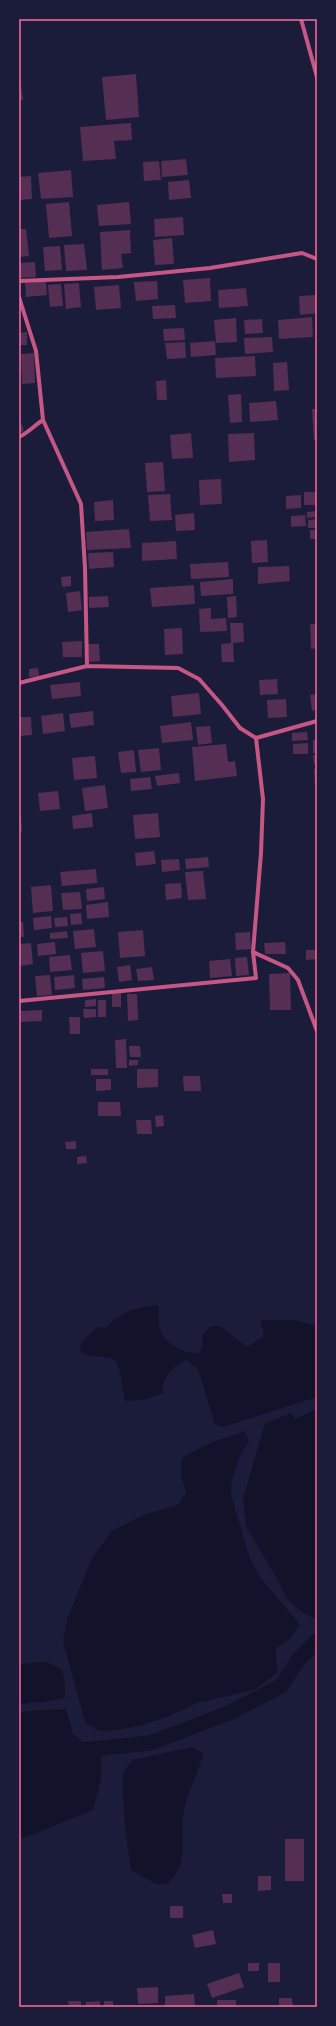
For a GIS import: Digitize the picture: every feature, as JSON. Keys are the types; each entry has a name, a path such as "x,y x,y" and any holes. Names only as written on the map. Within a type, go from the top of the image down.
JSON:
{"street":[{"path":"301,19 317,77"},
{"path":"19,281 118,277 210,268 302,253 317,259"},
{"path":"19,297 36,351 43,420 81,504 85,568 87,666"},
{"path":"19,437 26,434 31,427 43,420"},
{"path":"19,683 87,666 178,668 199,679 240,728 256,738 317,721"},
{"path":"19,1001 256,978 252,952 261,853 263,799 256,738"},
{"path":"252,952 288,968 298,980 317,1031"}],"shaded area":[{"path":"151,1306 158,1306 159,1325 168,1342 186,1352 193,1353 199,1353 203,1345 202,1336 211,1326 220,1326 247,1347 264,1336 261,1320 295,1320 317,1326 317,1397 223,1427 215,1424 198,1369 186,1360 173,1369 166,1377 163,1393 143,1400 125,1401 119,1368 114,1359 88,1355 80,1351 80,1347 86,1338 98,1327 106,1328 126,1312"},
{"path":"317,1409 317,1620 302,1612 287,1599 279,1582 246,1526 243,1498 265,1424 291,1413 295,1419"},
{"path":"245,1431 249,1441 240,1456 232,1479 231,1494 235,1509 250,1559 260,1577 300,1625 290,1639 276,1648 277,1673 256,1689 197,1703 169,1716 139,1726 110,1731 97,1730 85,1722 63,1641 68,1617 92,1558 112,1531 146,1514 178,1505 186,1492 181,1475 182,1458 210,1443"},
{"path":"47,1662 62,1670 65,1685 65,1698 19,1704 19,1664"},
{"path":"66,1709 73,1734 101,1757 101,1779 93,1810 19,1840 19,1712"},
{"path":"192,1747 203,1753 185,1806 182,1827 183,1847 180,1866 175,1875 167,1884 156,1884 131,1870 126,1836 123,1773 133,1760"}],"building":[{"path":"19,71 23,100 19,101"},
{"path":"136,74 139,117 106,120 102,77"},
{"path":"131,123 132,140 114,141 116,159 83,161 80,127"},
{"path":"186,159 188,175 162,177 161,161"},
{"path":"159,161 161,180 144,181 143,162"},
{"path":"71,170 73,197 41,199 38,173"},
{"path":"31,176 32,199 19,200 19,177"},
{"path":"189,180 191,198 169,200 168,182"},
{"path":"69,202 72,236 49,238 46,204"},
{"path":"129,202 131,224 99,226 97,205"},
{"path":"183,217 184,235 155,237 154,219"},
{"path":"19,229 26,229 29,256 19,257"},
{"path":"130,230 131,253 121,254 123,268 102,270 100,232"},
{"path":"172,238 174,264 155,265 153,240"},
{"path":"84,244 87,270 66,271 64,245"},
{"path":"60,246 62,270 45,271 43,247"},
{"path":"35,262 36,277 19,278 19,263"},
{"path":"210,278 211,301 185,303 183,280"},
{"path":"46,281 47,295 26,297 25,283"},
{"path":"157,281 158,299 136,301 134,282"},
{"path":"79,283 81,307 66,309 64,284"},
{"path":"61,284 63,306 50,307 48,285"},
{"path":"119,285 121,308 96,310 94,287"},
{"path":"246,288 248,306 219,308 218,290"},
{"path":"316,295 317,313 300,315 299,296"},
{"path":"175,305 176,318 153,319 152,306"},
{"path":"312,317 313,337 279,339 278,320"},
{"path":"236,318 237,342 216,343 214,320"},
{"path":"262,319 263,333 245,334 244,320"},
{"path":"184,328 185,340 164,341 163,329"},
{"path":"27,332 27,345 19,345 19,333"},
{"path":"272,337 273,352 245,354 244,338"},
{"path":"215,341 216,355 191,357 190,343"},
{"path":"185,342 186,358 167,359 165,343"},
{"path":"34,353 35,383 22,384 21,354"},
{"path":"255,356 256,376 216,378 215,358"},
{"path":"287,362 289,390 274,391 273,363"},
{"path":"166,380 167,400 157,400 156,381"},
{"path":"241,394 242,422 230,423 228,395"},
{"path":"276,401 278,420 250,422 249,403"},
{"path":"312,409 317,409 317,440 314,440"},
{"path":"21,422 24,431 19,433 19,423"},
{"path":"191,433 193,458 172,459 170,435"},
{"path":"254,433 255,460 229,462 228,434"},
{"path":"163,462 165,491 147,492 145,463"},
{"path":"221,479 222,504 200,505 199,480"},
{"path":"304,492 317,492 317,505 304,505"},
{"path":"170,494 172,520 150,521 148,495"},
{"path":"301,495 301,508 286,509 286,496"},
{"path":"113,500 114,520 95,521 94,502"},
{"path":"317,511 317,517 307,518 307,512"},
{"path":"194,513 195,530 176,531 175,515"},
{"path":"305,515 306,526 291,527 291,516"},
{"path":"317,519 317,528 308,528 308,520"},
{"path":"129,529 131,548 87,550 86,532"},
{"path":"310,530 317,530 317,539 310,539"},
{"path":"267,540 268,562 252,563 251,541"},
{"path":"176,541 177,559 142,561 142,543"},
{"path":"113,552 114,567 89,569 88,553"},
{"path":"228,562 229,577 191,579 190,564"},
{"path":"289,566 290,581 258,584 258,567"},
{"path":"71,576 71,586 62,587 61,577"},
{"path":"233,579 233,594 201,596 200,582"},
{"path":"194,585 195,604 152,607 150,588"},
{"path":"80,591 82,610 68,612 66,593"},
{"path":"108,596 109,607 89,608 89,597"},
{"path":"236,596 237,617 228,618 227,597"},
{"path":"211,608 211,619 226,618 227,631 200,632 199,609"},
{"path":"230,623 243,623 244,642 233,643 234,662 222,662 221,644 231,643"},
{"path":"310,624 317,624 317,648 311,649"},
{"path":"182,628 183,654 165,655 164,629"},
{"path":"82,641 82,657 63,657 62,642"},
{"path":"88,644 99,644 100,661 89,662"},
{"path":"38,668 39,676 29,677 29,669"},
{"path":"277,679 278,694 260,695 259,680"},
{"path":"80,682 81,696 52,699 50,685"},
{"path":"199,693 201,714 173,717 171,696"},
{"path":"317,694 317,710 312,711 310,695"},
{"path":"286,699 287,717 268,718 267,700"},
{"path":"93,711 94,725 71,728 69,714"},
{"path":"63,713 65,731 43,734 41,716"},
{"path":"19,717 31,717 32,735 19,736"},
{"path":"191,722 193,740 162,743 160,726"},
{"path":"210,726 212,743 198,745 196,727"},
{"path":"307,732 308,740 292,741 292,733"},
{"path":"317,739 317,753 313,753 313,740"},
{"path":"308,743 308,754 293,754 293,744"},
{"path":"226,744 228,762 235,761 237,776 195,781 192,747"},
{"path":"159,748 161,770 141,772 138,750"},
{"path":"134,750 136,772 121,773 118,752"},
{"path":"313,755 317,755 317,765 314,765"},
{"path":"95,756 97,778 74,780 72,758"},
{"path":"314,769 317,769 317,786 315,786"},
{"path":"179,773 180,783 157,786 155,776"},
{"path":"150,777 152,789 131,791 130,779"},
{"path":"105,785 108,808 85,811 82,788"},
{"path":"58,791 60,809 40,811 38,793"},
{"path":"92,813 93,827 73,829 72,816"},
{"path":"158,813 160,837 135,839 133,815"},
{"path":"19,816 21,816 22,831 19,832"},
{"path":"154,851 156,864 136,866 135,853"},
{"path":"208,857 209,867 186,869 185,859"},
{"path":"179,859 180,870 162,872 161,860"},
{"path":"96,869 97,883 62,886 60,872"},
{"path":"203,871 206,899 188,900 185,872"},
{"path":"181,883 182,898 166,900 165,884"},
{"path":"51,885 53,911 33,913 31,887"},
{"path":"104,887 105,899 87,901 86,889"},
{"path":"80,892 82,909 63,910 61,893"},
{"path":"108,902 109,917 87,919 86,905"},
{"path":"81,913 82,924 71,925 70,914"},
{"path":"51,916 52,928 34,930 33,918"},
{"path":"67,917 68,926 55,927 54,918"},
{"path":"19,922 23,922 24,937 19,937"},
{"path":"94,929 96,947 75,949 73,931"},
{"path":"143,930 145,956 120,958 118,932"},
{"path":"67,931 68,938 50,939 50,933"},
{"path":"250,932 251,949 236,950 235,933"},
{"path":"55,942 56,954 38,956 37,944"},
{"path":"285,942 286,954 265,954 264,943"},
{"path":"31,943 33,964 19,966 19,944"},
{"path":"306,950 317,950 317,959 306,960"},
{"path":"103,951 105,971 83,973 81,953"},
{"path":"70,955 72,970 50,972 49,957"},
{"path":"247,957 249,975 236,976 235,958"},
{"path":"230,959 232,976 210,978 209,961"},
{"path":"130,965 132,980 119,982 117,967"},
{"path":"152,967 154,980 138,981 136,969"},
{"path":"290,973 291,1010 270,1010 269,974"},
{"path":"50,975 52,995 37,996 35,976"},
{"path":"74,975 75,988 55,990 54,977"},
{"path":"104,977 105,988 83,990 82,979"},
{"path":"112,992 121,992 121,1007 112,1007"},
{"path":"127,994 137,994 138,1020 128,1021"},
{"path":"96,999 96,1006 85,1007 85,1000"},
{"path":"98,1000 106,1000 106,1017 98,1017"},
{"path":"83,1009 96,1009 96,1017 84,1018"},
{"path":"42,1010 42,1021 21,1022 21,1011"},
{"path":"69,1017 80,1017 80,1034 70,1034"},
{"path":"126,1039 127,1068 116,1068 115,1040"},
{"path":"129,1046 140,1046 141,1057 130,1057"},
{"path":"129,1060 138,1060 138,1065 129,1066"},
{"path":"91,1069 108,1069 108,1075 91,1075"},
{"path":"137,1069 158,1069 158,1087 137,1088"},
{"path":"183,1076 200,1076 201,1091 184,1091"},
{"path":"96,1079 111,1079 111,1090 96,1091"},
{"path":"98,1102 120,1102 121,1116 98,1116"},
{"path":"163,1115 164,1126 156,1127 155,1116"},
{"path":"136,1120 151,1120 152,1134 137,1134"},
{"path":"76,1141 76,1149 66,1149 65,1142"},
{"path":"86,1156 87,1163 77,1164 77,1157"},
{"path":"285,1839 304,1839 304,1881 285,1881"},
{"path":"258,1876 271,1876 271,1890 258,1891"},
{"path":"222,1894 232,1894 232,1903 223,1903"},
{"path":"170,1906 183,1906 183,1918 170,1918"},
{"path":"213,1930 216,1944 195,1948 192,1935"},
{"path":"248,1963 259,1963 259,1971 248,1971"},
{"path":"268,1963 280,1963 280,1982 268,1982"},
{"path":"239,1973 244,1987 212,1998 207,1984"},
{"path":"158,1987 158,2003 138,2004 137,1988"},
{"path":"194,1994 195,2007 165,2007 165,1996"},
{"path":"279,1998 292,1998 293,2007 279,2007"},
{"path":"217,2000 236,2000 236,2007 217,2007"},
{"path":"68,2001 81,2001 81,2007 69,2007"},
{"path":"100,2001 100,2007 86,2007 86,2002"},
{"path":"104,2001 113,2001 113,2007 104,2007"}],"waterway":[{"path":"72,1751 150,1743 229,1713 281,1686 298,1660 317,1641"}]}
